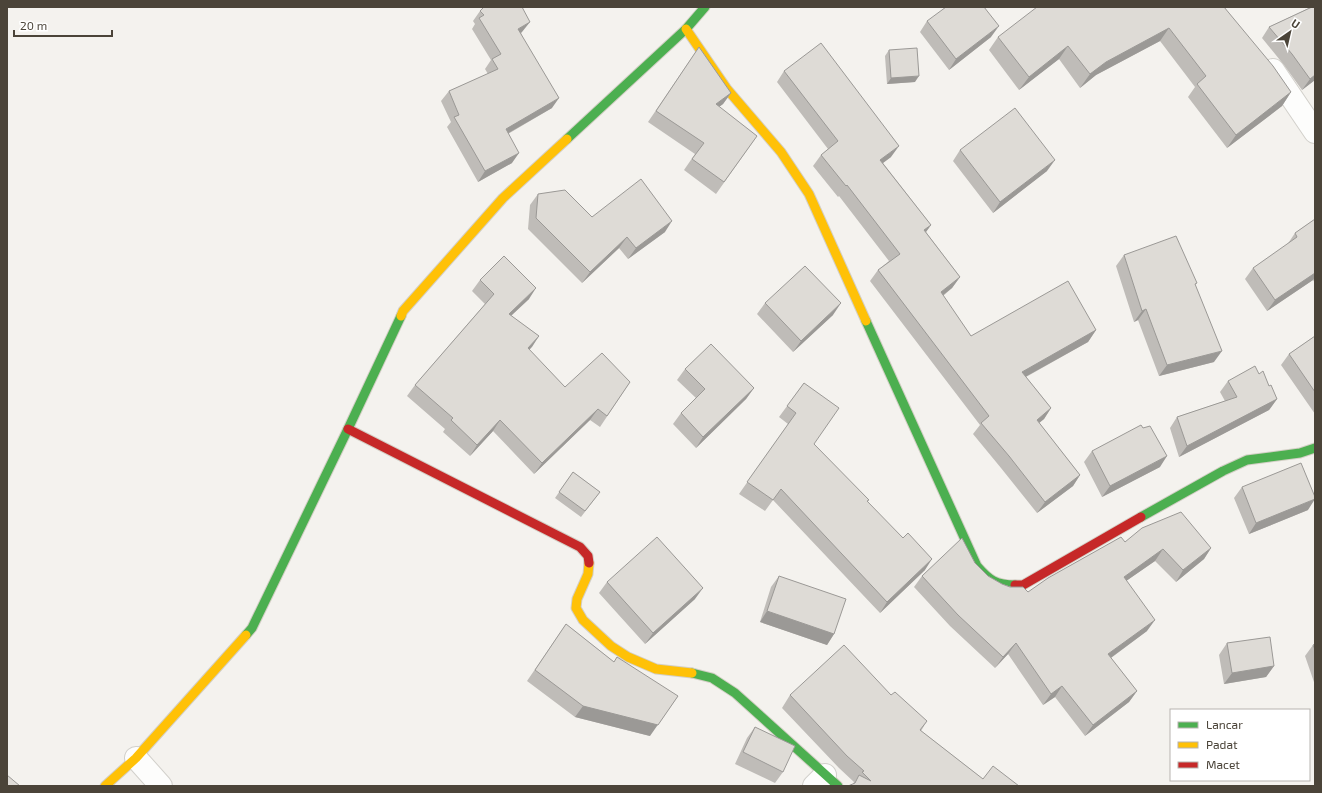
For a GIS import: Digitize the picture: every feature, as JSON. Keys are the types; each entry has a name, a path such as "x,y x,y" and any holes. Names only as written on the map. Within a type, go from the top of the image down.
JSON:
{"street":[{"path":"105,786 136,758 252,628 403,311 503,198 686,29 705,7"},
{"path":"686,29 727,88 781,152 809,194 977,566 988,579 1002,586 1023,585 1223,471 1247,460 1300,453 1315,448"},
{"path":"1261,56 1274,72 1315,132"},
{"path":"348,429 580,547 590,559 591,566 577,599 577,610 580,616 609,644 626,656 656,669 701,674 717,681 746,702 826,782"},
{"path":"136,758 161,786"}],"building":[{"path":"484,7 522,7 530,22 518,29 559,98 506,129 519,153 485,171 454,117 459,115 449,91 498,69 492,59 501,54 479,18 484,15 480,11"},
{"path":"946,7 984,7 999,26 956,59 927,21"},
{"path":"1037,7 1224,7 1273,66 1291,92 1236,135 1197,84 1206,76 1169,28 1106,62 1090,74 1068,46 1029,77 998,37"},
{"path":"1315,7 1315,75 1310,79 1292,54 1269,27"},
{"path":"821,43 899,146 880,160 931,225 924,230 960,277 941,292 971,336 1068,281 1096,330 1022,372 1051,408 1037,420 1080,475 1045,502 981,423 989,416 878,270 900,254 847,185 846,186 821,155 838,141 784,71"},
{"path":"699,47 731,93 716,104 757,136 724,182 692,159 704,143 656,111"},
{"path":"917,48 919,76 891,78 889,50"},
{"path":"1015,108 1055,160 1000,202 960,150"},
{"path":"641,179 672,221 636,248 627,237 590,272 536,218 538,194 565,190 592,217"},
{"path":"1315,219 1315,273 1275,300 1253,268 1297,237 1295,233"},
{"path":"1176,236 1197,283 1195,284 1222,351 1167,365 1146,309 1142,311 1124,255"},
{"path":"504,256 536,288 509,314 539,336 528,348 565,387 602,353 630,382 607,416 598,409 542,463 500,420 477,445 451,420 453,418 415,385 494,294 480,280"},
{"path":"805,266 841,303 801,341 765,303"},
{"path":"1315,336 1315,392 1289,354"},
{"path":"711,344 754,388 703,437 681,413 705,389 685,369"},
{"path":"1255,366 1259,374 1263,371 1269,386 1271,385 1277,399 1187,446 1177,417 1237,397 1228,381"},
{"path":"804,383 839,408 814,444 869,500 867,501 903,538 908,533 932,559 887,602 781,489 773,500 747,482 796,413 787,406"},
{"path":"1141,425 1143,428 1150,426 1167,456 1110,486 1092,451"},
{"path":"1301,463 1315,499 1256,523 1242,487"},
{"path":"573,472 600,492 585,511 559,492"},
{"path":"1181,512 1211,548 1183,570 1163,549 1124,577 1155,620 1108,654 1137,691 1093,725 1062,686 1051,694 1016,643 1003,657 958,615 922,576 962,538 975,563 988,576 1010,587 1023,587 1028,592 1048,578 1121,537 1125,542 1142,528"},
{"path":"657,537 703,588 653,633 607,582"},
{"path":"779,576 846,599 834,634 767,611"},
{"path":"566,624 614,662 617,657 678,696 658,725 583,706 535,670"},
{"path":"1270,637 1274,666 1232,673 1227,643"},
{"path":"844,645 891,695 895,692 927,721 920,730 983,779 993,766 1019,786 848,786 855,783 859,775 871,781 862,772 864,771 847,756 790,695"},
{"path":"755,727 795,746 783,772 743,752"},
{"path":"7,775 20,786 7,786"}],"traffic: fast":[{"path":"567,139 686,29 705,7"},
{"path":"246,635 252,628 401,316"},
{"path":"866,321 977,566 993,581 1015,585"},
{"path":"1141,517 1223,471 1247,460 1300,453 1315,448"},
{"path":"692,673 712,678 735,693 838,786"}],"traffic: slow":[{"path":"686,29 727,89 781,152 809,194 866,321"},
{"path":"401,316 403,311 503,198 567,139"},
{"path":"589,563 588,574 577,599 576,608 583,620 611,646 628,657 656,669 692,673"},
{"path":"105,786 136,758 246,635"}],"traffic: jam":[{"path":"348,429 580,547 588,556 589,563"},
{"path":"1015,585 1023,585 1141,517"}]}
